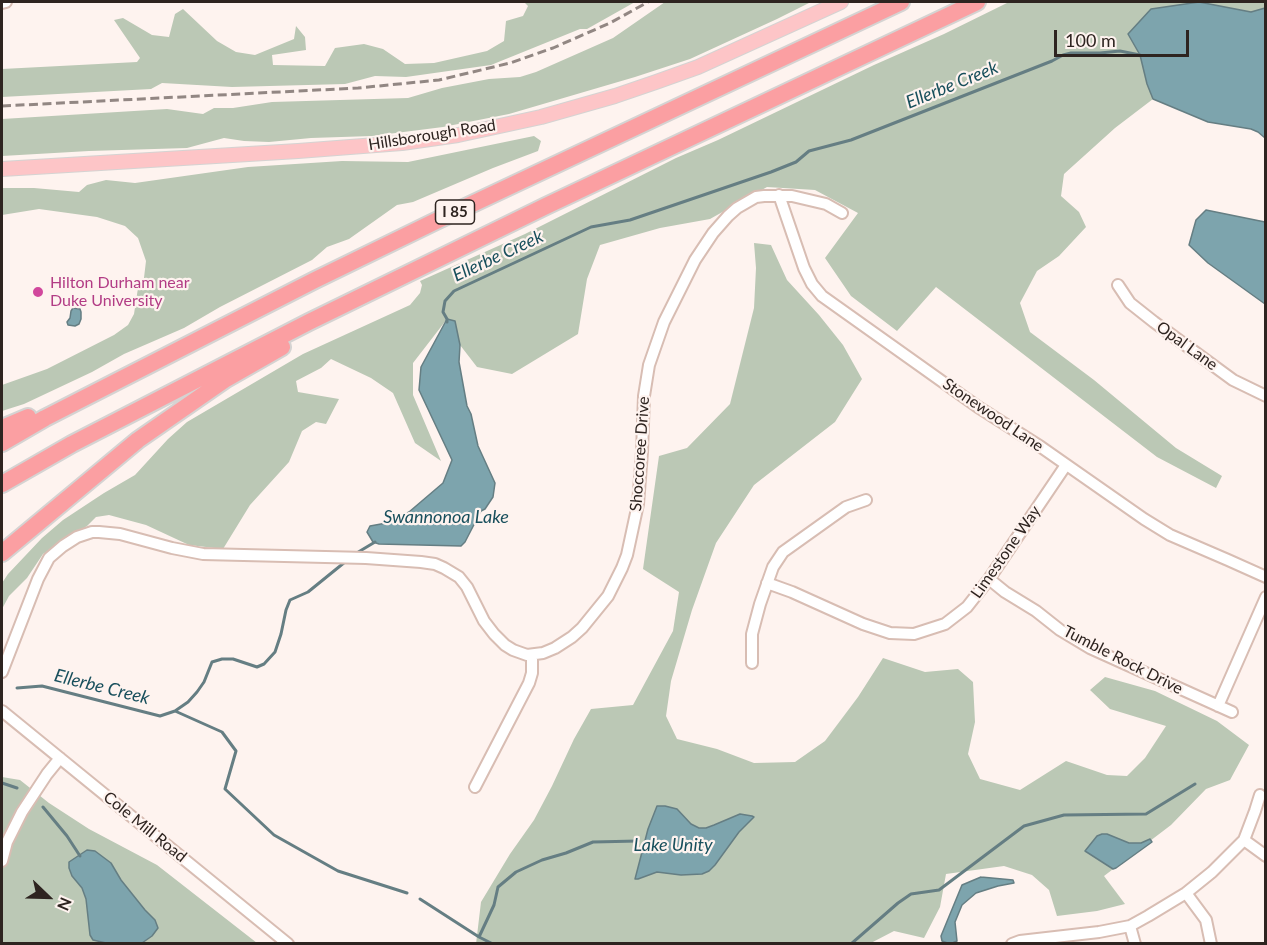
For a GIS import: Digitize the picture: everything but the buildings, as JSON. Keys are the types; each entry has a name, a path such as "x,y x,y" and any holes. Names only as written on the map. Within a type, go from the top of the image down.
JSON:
{"highway":[{"name":"I 85","path":"2,442 315,280 901,2"},
{"name":"I 85","path":"2,484 82,438 309,322 556,201 977,2"},
{"path":"2,553 138,440 226,379 290,343 309,322"},
{"path":"2,428 83,399"}],"main road":[{"name":"Hillsborough Road","path":"2,169 298,151 402,143 458,135 541,117 656,82 698,66 841,2"}],"street":[{"path":"2,3 6,2"},
{"name":"Stonewood Lane","path":"779,195 804,268 812,284 822,296 978,407 1041,447 1144,519 1170,535 1266,577"},
{"name":"Shoccoree Drive","path":"532,655 555,648 582,628 608,596 622,568 638,504 644,396 649,365 664,322 695,260 713,233 737,208 756,197 792,196 826,204 842,213"},
{"name":"Opal Lane","path":"1118,285 1130,303 1154,321 1233,380 1266,396"},
{"name":"Limestone Way","path":"766,583 890,633 914,634 945,624 967,607 989,579 1066,465"},
{"path":"752,663 752,634 766,583 783,552 846,507 866,500"},
{"path":"2,672 45,564 63,546 92,532 110,532 203,554 366,558 435,564 459,577 494,634 513,650 532,655 532,673 529,683 475,788"},
{"name":"Tumble Rock Drive","path":"989,579 1060,630 1090,648 1233,712"},
{"path":"1218,706 1266,597"},
{"name":"Cole Mill Road","path":"2,711 288,944"},
{"path":"2,861 7,842 22,812 60,758"},
{"path":"1012,944 1130,926 1186,893 1212,872 1244,840 1260,795"},
{"path":"1244,840 1266,856"},
{"path":"1186,893 1206,920 1211,944"},
{"path":"1130,926 1135,944"}],"green space":[{"path":"524,2 635,2 587,29 580,29 491,65 406,77 375,76 345,84 232,87 162,83 151,89 2,97 2,69 137,62 140,58 114,20 123,18 152,35 169,37 175,14 183,9 217,41 236,52 255,55 294,39 296,26 305,37 306,50 272,55 273,65 325,66 335,48 364,44 383,49 405,64 434,63 487,51 504,41 506,21 523,16 528,6"},
{"path":"665,2 811,2 690,59 509,114 443,127 372,136 269,142 224,138 187,148 2,156 2,119 167,109 203,114 214,108 233,108 272,102 408,98 442,88 489,79 520,77 613,38"},
{"path":"1009,2 1199,2 1128,34 1140,55 1153,99 1115,128 1064,174 1061,196 1079,212 1086,227 1059,256 1037,271 1020,303 1030,332 1094,380 1176,448 1222,476 1216,488 1157,457 936,287 897,331 851,296 825,258 858,213 815,190 767,187 710,219 660,228 600,245 587,279 578,334 512,374 477,367 460,345 455,321 447,319 413,363 413,395 441,461 415,443 393,393 371,378 331,359 321,368 296,381 298,392 339,399 326,424 316,422 302,431 289,462 250,505 223,549 189,545 146,525 109,515 96,517 87,526 43,554 27,578 9,596 2,609 2,583 42,538 63,520 135,475 187,422 303,354 410,305 420,293 422,285 420,281 525,234 676,158"},
{"path":"1199,2 1265,2 1265,8 1251,12"},
{"path":"534,136 541,141 538,151 413,202 397,205 349,239 327,247 312,260 184,328 124,354 24,404 2,411 2,385 47,369 114,335 128,325 134,314 138,288 143,286 146,261 138,238 125,226 97,217 39,209 2,215 2,188 79,192 87,185 106,180 135,183 248,167 342,161 408,162"},
{"path":"754,243 771,245 787,280 843,345 862,379 835,422 754,485 716,543 692,610 671,681 666,716 677,739 717,749 754,763 795,762 825,741 858,697 883,658 925,672 958,669 973,682 975,722 968,754 980,779 1020,790 1066,761 1107,775 1127,776 1145,758 1166,726 1110,709 1090,690 1105,677 1155,691 1217,721 1249,745 1230,780 1206,789 1171,825 1104,876 1125,904 1097,911 1057,916 1049,890 1032,875 1004,866 946,874 940,907 924,938 894,931 869,944 476,944 481,902 534,820 591,709 633,705 673,631 679,592 643,569 659,456 687,448 730,404 754,308 756,268"},
{"path":"2,777 20,780 49,803 89,829 157,865 257,943 2,943"}],"water":[{"path":"1199,2 1251,12 1265,8 1265,138 1251,129 1208,122 1153,99 1140,55 1128,34 1151,9"},
{"path":"1206,210 1265,222 1265,304 1208,263 1189,245 1196,220"},
{"path":"73,308 80,309 81,312 79,324 75,326 68,325 67,322"},
{"name":"Swannonoa Lake","path":"447,319 455,321 467,406 478,446 495,483 493,497 481,511 461,546 379,544 373,542 367,532 370,526 392,522 409,512 443,483 452,460 419,390 421,367"},
{"name":"Lake Unity","path":"657,806 677,809 691,824 699,828 706,828 740,814 754,817 739,832 709,871 702,874 681,875 657,872 635,879 648,829"},
{"path":"1102,834 1129,843 1141,843 1150,839 1152,842 1113,869 1085,851 1097,836"},
{"path":"87,850 95,851 111,863 121,880 155,920 158,928 142,943 106,943 93,940 90,935 86,899 69,868 69,862"},
{"path":"981,877 1013,880 1014,883 976,893 962,905 955,922 957,941 950,944 942,941 941,936 962,885"}],"waterway":[{"name":"Ellerbe Creek","path":"447,322 443,312 445,301 454,291 591,227 630,220 771,172 796,162 809,151 851,140 1063,55 1120,51 1140,55"},
{"name":"Ellerbe Creek","path":"355,554 375,542"},
{"name":"Ellerbe Creek","path":"17,688 42,686 160,716 175,711 197,692 212,662 233,659 257,667 264,664 275,652 290,600 308,592 345,562"},
{"path":"175,711 222,732 236,751 225,789 274,835 338,871 407,893"},
{"path":"2,783 17,788"},
{"path":"851,944 911,894 939,890 1024,826 1064,815 1146,814 1195,784"},
{"path":"43,807 80,856"},
{"path":"479,937 494,905 498,887 516,872 593,842 638,841"},
{"path":"420,899 493,944"}],"railway":[{"path":"2,106 358,88 439,80 510,63 553,48 610,23 648,2"}],"place":[{"name":"Hilton Durham near Duke University","path":"38,292"}]}
